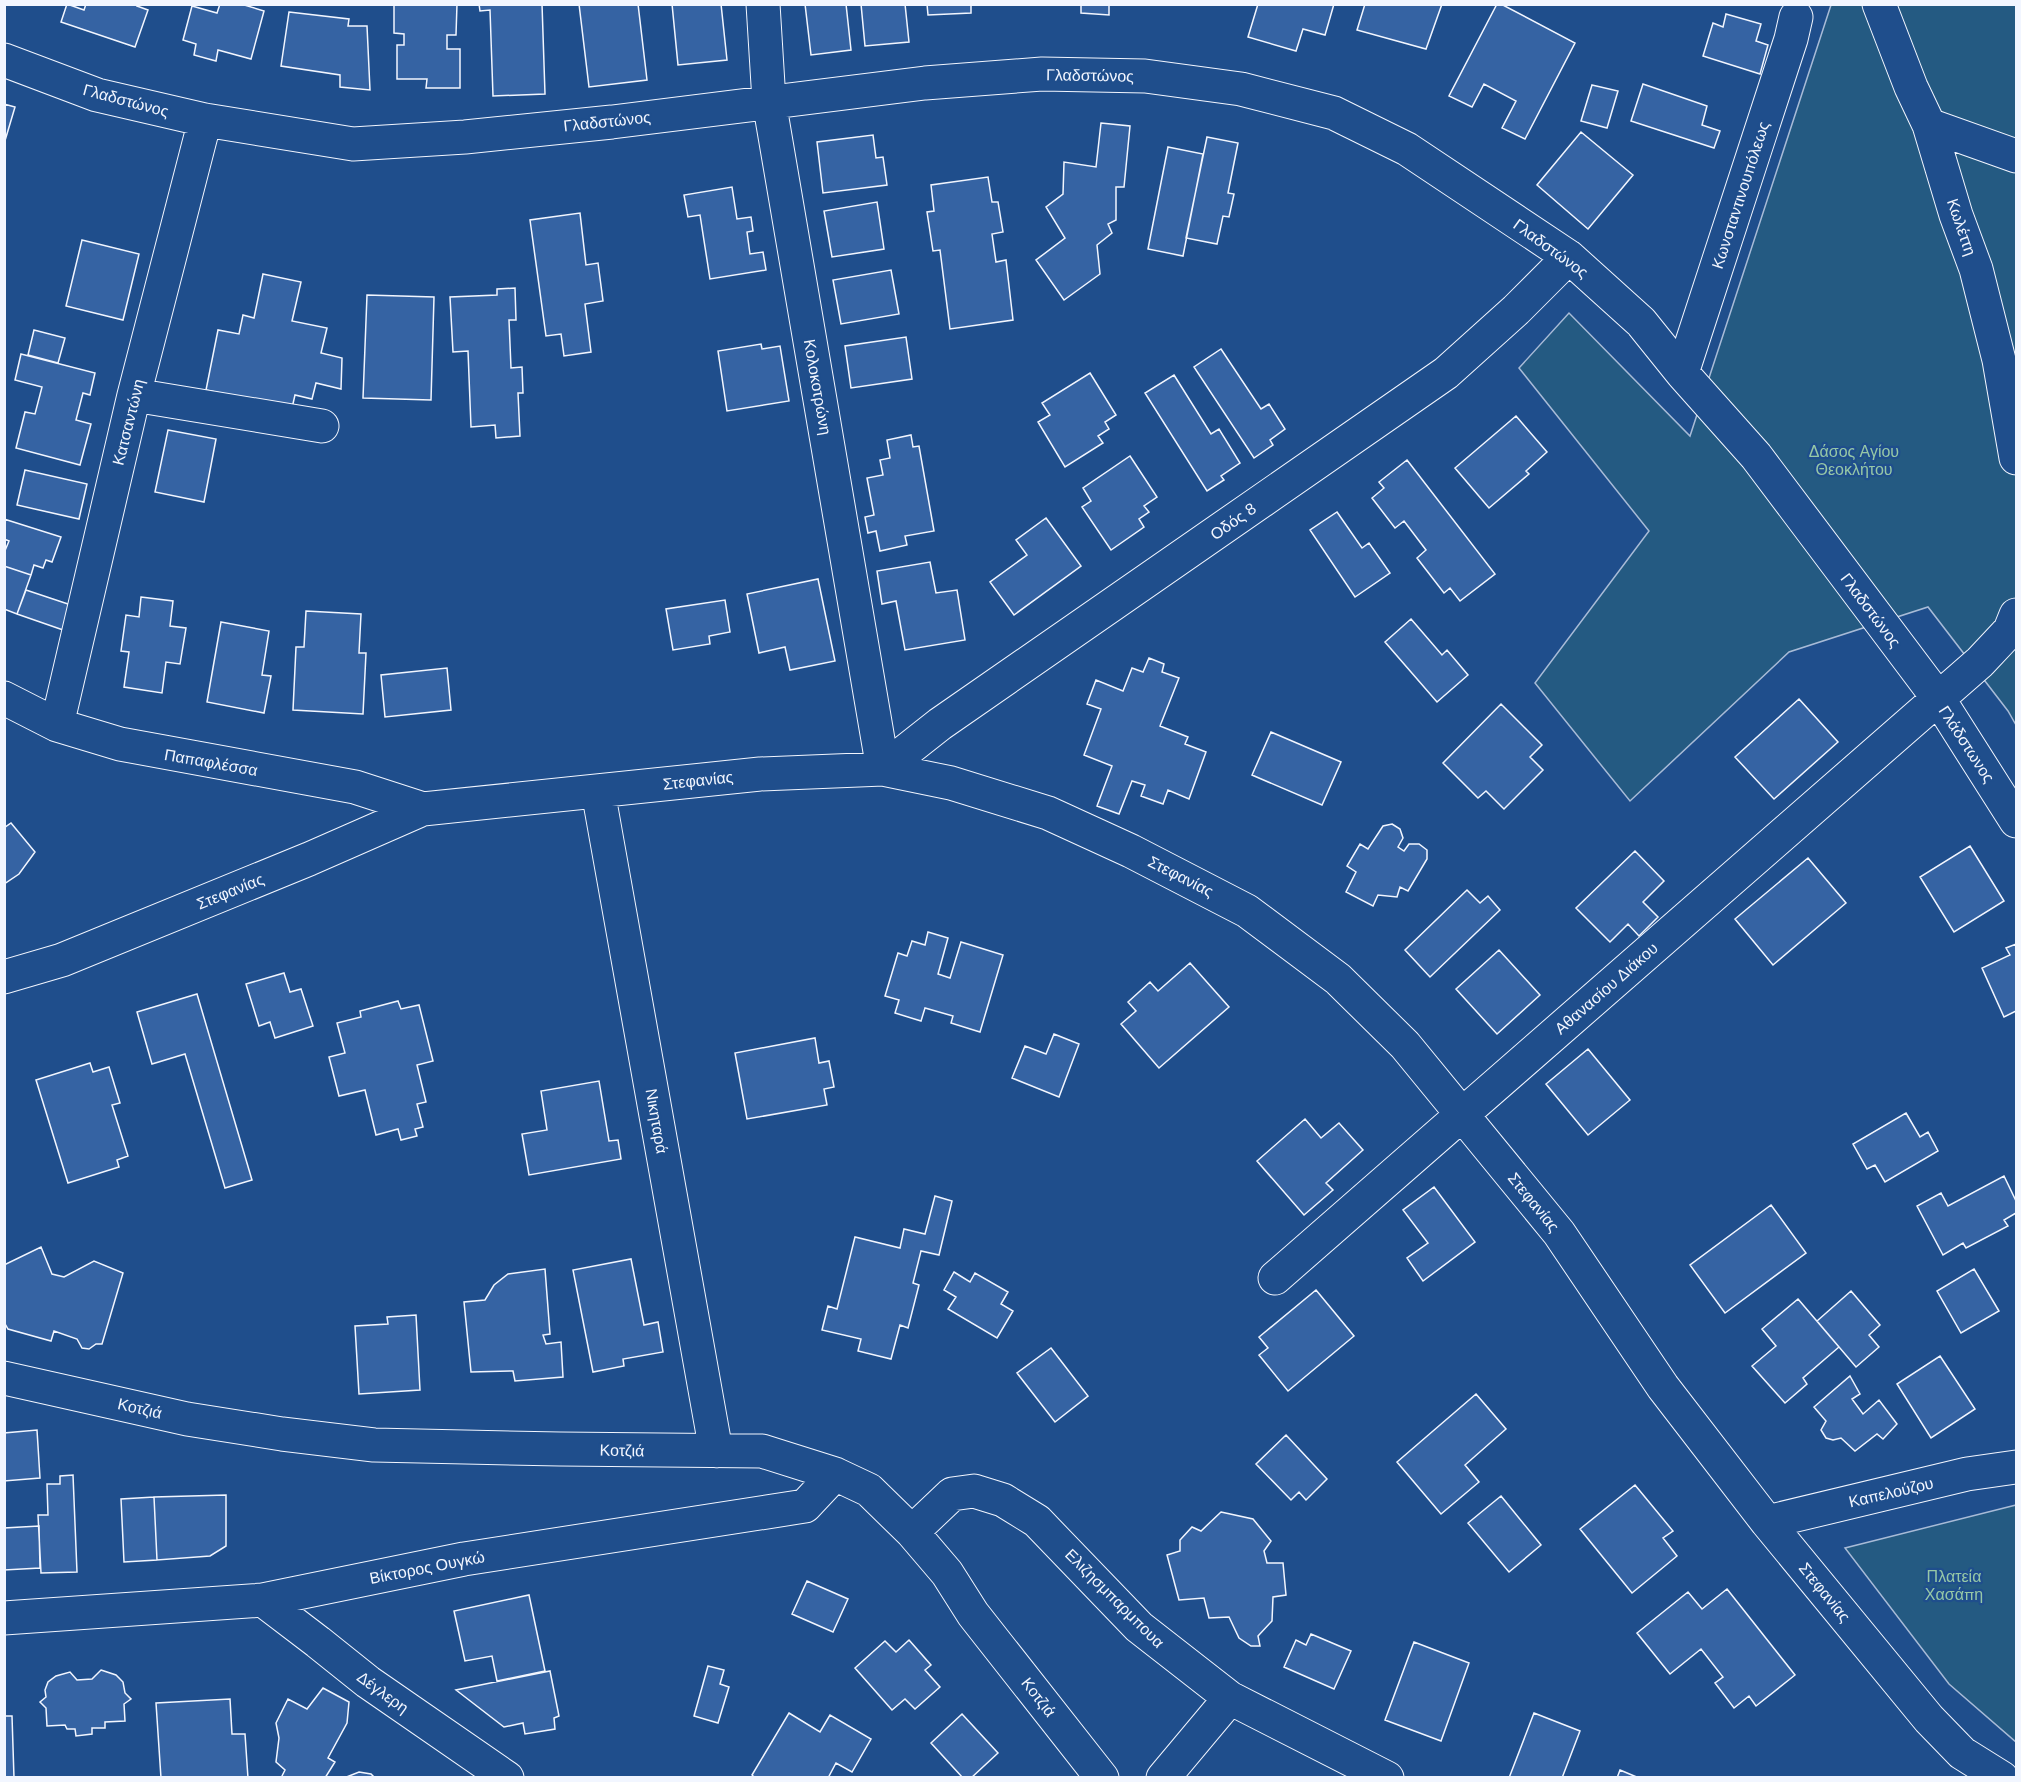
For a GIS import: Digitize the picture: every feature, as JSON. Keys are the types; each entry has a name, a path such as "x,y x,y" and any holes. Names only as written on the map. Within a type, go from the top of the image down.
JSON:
{"street":[{"name":"Κολοκοτρώνη","path":"763,4 769,102 883,769"},
{"name":"Κωλέττη","path":"1879,4 1911,87 1929,125 1956,215 1976,269 1999,360 2016,458"},
{"name":"Κωνσταντινουπόλεως","path":"1682,373 1791,39 1796,17"},
{"name":"Γλαδστώνος","path":"4,60 96,95 205,120 353,144 465,138 925,83 1042,74 1145,76 1241,89 1334,113 1407,149 1569,257 1641,322 1682,373 1756,456 1938,698"},
{"name":"Κατσαντώνη","path":"57,725 134,395 205,120"},
{"path":"1929,125 2016,156"},
{"name":"Οδός 8","path":"883,769 940,724 1446,373 1516,310 1569,257"},
{"path":"134,395 321,426"},
{"path":"1938,698 1980,662 2010,630 2016,615"},
{"name":"Παπαφλέσσα","path":"4,698 57,725 131,746 355,788 423,809"},
{"name":"Γλάδστωνος","path":"1938,698 2016,821"},
{"name":"Αθανασίου Διάκου","path":"1275,1278 1938,698"},
{"name":"Στεφανίας","path":"4,977 62,960 309,859 423,809 760,774 883,769 951,783 1048,813 1131,851 1247,911 1338,979 1405,1045 1559,1233 1663,1387 1767,1522 1929,1719 1962,1753 2002,1778"},
{"name":"Νικηταρά","path":"598,791 716,1451"},
{"name":"Κοτζιά","path":"4,1378 188,1419 282,1434 374,1445 762,1451 835,1474 869,1490 912,1532 947,1573 973,1614 1102,1778"},
{"name":"Καπελούζου","path":"1767,1522 1967,1474 2016,1467"},
{"name":"Βίκτορος Ουγκώ","path":"4,1618 263,1600 464,1559 805,1506 835,1474"},
{"name":"Ελιζησμπαρμπουα","path":"912,1532 952,1494 974,1491 1003,1500 1037,1521 1139,1627 1230,1698 1387,1778"},
{"name":"Δέγλερη","path":"263,1600 368,1682 507,1778"},
{"path":"1163,1778 1230,1698"}],"green space":[{"name":"Δάσος Αγίου Θεοκλήτου","path":"1831,5 2016,5 2016,725 2008,711 1928,607 1789,652 1630,801 1535,683 1649,531 1519,368 1569,313 1690,436"},
{"name":"Πλατεία Χασάπη","path":"2016,1505 2016,1742 1949,1684 1845,1548"}],"building":[{"path":"67,4 84,10 86,4 138,4 137,6 148,10 135,47 61,22"},
{"path":"220,4 241,4 264,11 251,59 218,50 216,61 194,55 196,44 183,40 192,6 217,13"},
{"path":"394,4 457,4 456,35 447,35 447,49 460,49 460,88 426,88 427,79 397,79 397,45 404,45 404,34 394,33"},
{"path":"479,4 542,4 545,94 493,96 490,10 480,11"},
{"path":"579,4 638,4 647,80 589,87"},
{"path":"672,4 721,4 727,60 678,65"},
{"path":"805,4 846,4 851,50 811,55"},
{"path":"861,4 905,4 909,42 865,46"},
{"path":"927,4 971,4 971,13 928,15"},
{"path":"1081,4 1109,4 1109,15 1081,13"},
{"path":"1258,4 1334,4 1325,35 1303,29 1296,51 1248,37"},
{"path":"1365,4 1442,4 1426,49 1357,30"},
{"path":"1497,4 1575,43 1525,139 1502,128 1516,101 1484,84 1472,107 1449,96"},
{"path":"289,12 349,19 348,26 367,26 370,90 340,87 340,75 281,66"},
{"path":"1726,14 1761,24 1756,41 1768,45 1760,74 1703,56 1713,23 1723,27"},
{"path":"1643,84 1707,106 1702,125 1720,131 1714,148 1631,121"},
{"path":"1592,85 1618,91 1607,128 1581,121"},
{"path":"4,104 15,107 4,144"},
{"path":"1101,123 1130,126 1124,187 1116,187 1116,220 1108,224 1112,233 1097,245 1100,274 1064,300 1036,260 1065,238 1046,207 1063,194 1064,162 1096,167"},
{"path":"1581,132 1633,175 1588,229 1537,185"},
{"path":"873,135 876,158 883,157 887,185 823,193 817,142"},
{"path":"1207,137 1238,143 1228,193 1234,194 1229,217 1223,216 1217,244 1186,238"},
{"path":"1168,147 1203,154 1183,256 1148,249"},
{"path":"988,177 992,202 998,202 1003,232 992,234 996,262 1006,260 1013,320 950,329 940,250 933,251 927,212 934,211 931,185"},
{"path":"732,187 737,219 751,217 753,231 747,232 750,254 763,252 766,270 710,279 700,215 688,217 684,195"},
{"path":"877,202 884,249 832,257 824,211"},
{"path":"580,213 586,265 598,263 603,301 585,304 591,352 564,356 561,334 546,336 530,220"},
{"path":"82,240 139,254 123,320 66,306"},
{"path":"891,270 899,314 841,324 833,280"},
{"path":"263,274 301,282 292,321 327,328 321,353 342,358 341,389 316,383 312,399 295,395 292,408 206,390 218,330 239,334 243,315 254,318"},
{"path":"515,288 516,320 509,320 511,368 522,367 523,393 518,393 520,436 496,438 495,425 471,427 468,351 453,352 450,297 497,295 497,289"},
{"path":"367,295 434,297 431,400 363,398"},
{"path":"34,330 65,338 58,363 28,355"},
{"path":"906,337 912,379 851,388 845,346"},
{"path":"761,344 762,349 780,346 789,401 727,411 718,351"},
{"path":"1221,349 1261,409 1269,404 1285,429 1270,440 1273,445 1254,458 1194,367"},
{"path":"21,354 95,373 90,395 83,393 76,420 91,424 80,465 16,448 25,412 35,414 42,387 15,380"},
{"path":"1090,373 1116,415 1105,422 1109,429 1098,436 1103,443 1065,467 1038,422 1050,415 1042,403"},
{"path":"1174,375 1211,434 1219,429 1240,463 1221,476 1224,480 1207,491 1145,393"},
{"path":"1516,416 1547,452 1526,471 1529,474 1489,508 1455,468"},
{"path":"168,430 216,439 204,502 155,492"},
{"path":"911,435 913,447 919,446 934,531 905,536 907,545 880,551 876,531 868,533 865,517 874,515 867,478 883,475 880,460 890,458 887,440"},
{"path":"1130,456 1157,497 1144,506 1149,512 1139,519 1144,527 1111,550 1082,507 1091,501 1083,488"},
{"path":"1407,460 1495,574 1460,601 1450,588 1444,593 1417,558 1426,550 1404,521 1395,528 1372,498 1384,488 1379,482"},
{"path":"25,470 87,484 79,519 17,505"},
{"path":"1337,512 1362,548 1369,543 1390,573 1355,597 1310,530"},
{"path":"1046,518 1081,566 1014,615 990,582 1027,555 1016,540"},
{"path":"4,519 61,537 52,562 46,560 43,568 34,565 31,575 4,566 4,553 9,541 4,539"},
{"path":"930,562 936,593 957,590 965,640 905,650 896,601 882,604 877,571"},
{"path":"4,566 31,575 17,614 4,609"},
{"path":"818,579 835,661 790,670 785,647 759,653 747,594"},
{"path":"26,590 74,606 66,631 17,614"},
{"path":"141,597 173,601 170,626 186,628 180,664 166,662 162,693 124,687 129,652 121,651 126,615 139,617"},
{"path":"725,600 730,632 709,636 710,644 673,650 666,609"},
{"path":"306,611 361,614 359,653 366,653 363,714 293,710 296,647 304,647"},
{"path":"1411,619 1442,655 1447,650 1468,675 1437,702 1385,642"},
{"path":"221,622 269,631 262,675 271,676 264,713 207,702"},
{"path":"1149,658 1164,664 1162,672 1179,678 1160,726 1188,737 1185,744 1206,752 1189,799 1168,790 1163,804 1141,796 1145,785 1132,781 1119,814 1097,806 1112,766 1084,755 1101,709 1087,704 1096,680 1123,691 1132,668 1143,672"},
{"path":"447,668 451,710 385,717 381,675"},
{"path":"1799,699 1838,742 1774,799 1735,757"},
{"path":"1501,704 1542,745 1530,757 1543,770 1504,809 1486,791 1478,798 1443,763"},
{"path":"1271,732 1341,762 1322,805 1252,775"},
{"path":"11,823 35,852 19,874 4,884 4,828"},
{"path":"1392,824 1400,829 1403,838 1398,847 1404,851 1409,844 1419,844 1427,850 1427,859 1408,891 1400,887 1397,897 1378,895 1373,906 1346,892 1356,872 1347,866 1360,844 1368,849 1383,826"},
{"path":"1970,846 2004,901 1954,932 1920,877"},
{"path":"1635,851 1664,881 1643,902 1658,917 1639,936 1628,924 1610,942 1576,908"},
{"path":"1808,858 1846,903 1773,965 1735,919"},
{"path":"1467,890 1480,903 1488,896 1500,910 1430,977 1405,950"},
{"path":"928,932 948,938 938,974 950,978 961,942 1003,955 980,1032 951,1023 953,1016 925,1008 921,1021 895,1013 899,1000 885,996 898,953 907,956 912,941 925,945"},
{"path":"2016,944 2016,1011 2004,1017 1982,968 2010,955 2006,948"},
{"path":"1499,950 1540,995 1497,1034 1456,989"},
{"path":"1190,963 1229,1007 1159,1068 1121,1024 1136,1011 1128,1002 1150,982 1158,991"},
{"path":"284,973 290,992 301,989 313,1026 275,1038 270,1022 259,1026 246,984"},
{"path":"197,994 252,1180 225,1188 185,1054 152,1064 137,1012"},
{"path":"398,1001 401,1009 419,1005 433,1061 417,1065 426,1102 417,1104 423,1127 415,1129 417,1136 401,1140 398,1129 376,1135 365,1090 339,1096 329,1057 345,1053 337,1023 361,1017 360,1011"},
{"path":"1054,1034 1079,1044 1059,1097 1012,1078 1025,1046 1046,1054"},
{"path":"815,1038 819,1063 829,1061 834,1087 824,1089 827,1105 747,1119 735,1053"},
{"path":"1588,1049 1630,1100 1588,1135 1546,1084"},
{"path":"90,1063 93,1072 109,1067 120,1103 112,1105 128,1156 117,1160 119,1167 68,1183 36,1080"},
{"path":"599,1081 609,1141 618,1140 621,1159 529,1175 522,1134 547,1130 541,1091"},
{"path":"1906,1113 1920,1137 1928,1132 1938,1151 1885,1182 1875,1165 1867,1169 1853,1144"},
{"path":"1305,1119 1321,1138 1339,1123 1363,1150 1326,1183 1333,1190 1304,1215 1257,1161"},
{"path":"2004,1176 2016,1201 2016,1213 2004,1220 2008,1226 1966,1248 1963,1243 1943,1255 1917,1206 1941,1193 1948,1206"},
{"path":"1434,1187 1475,1242 1423,1281 1407,1258 1428,1243 1403,1210"},
{"path":"935,1196 952,1201 939,1255 921,1251 913,1283 919,1285 908,1328 900,1325 891,1359 858,1351 861,1339 822,1330 828,1306 837,1309 855,1237 900,1248 904,1229 925,1234"},
{"path":"1771,1205 1806,1253 1725,1313 1690,1265"},
{"path":"41,1247 52,1274 64,1277 94,1261 123,1273 102,1344 96,1344 89,1349 82,1348 77,1339 54,1331 51,1341 8,1329 4,1322 4,1265"},
{"path":"631,1259 644,1325 658,1322 663,1352 623,1359 624,1366 593,1372 573,1270"},
{"path":"545,1269 550,1334 543,1335 546,1344 561,1342 563,1377 515,1381 513,1371 471,1372 464,1302 485,1300 494,1285 508,1274"},
{"path":"1974,1269 1999,1311 1961,1333 1937,1291"},
{"path":"954,1272 970,1282 975,1273 1008,1292 1001,1304 1013,1311 997,1338 948,1309 956,1297 944,1290"},
{"path":"1316,1290 1354,1336 1288,1391 1259,1355 1268,1348 1259,1337"},
{"path":"1851,1291 1880,1325 1869,1335 1879,1347 1856,1367 1817,1321"},
{"path":"1798,1299 1839,1347 1803,1378 1807,1384 1785,1403 1752,1366 1776,1346 1762,1329"},
{"path":"416,1315 420,1390 359,1394 355,1326 388,1324 387,1317"},
{"path":"1051,1348 1088,1396 1055,1422 1017,1373"},
{"path":"1940,1356 1975,1409 1931,1438 1897,1384"},
{"path":"1850,1376 1860,1394 1852,1399 1863,1414 1879,1400 1897,1424 1883,1439 1877,1434 1855,1451 1841,1438 1833,1440 1826,1438 1821,1430 1826,1421 1814,1407"},
{"path":"1476,1394 1506,1429 1465,1465 1479,1482 1441,1514 1397,1462"},
{"path":"37,1430 40,1478 4,1481 4,1433"},
{"path":"1286,1435 1327,1479 1306,1500 1299,1492 1291,1500 1256,1464"},
{"path":"73,1475 77,1572 41,1573 38,1515 48,1515 47,1484 60,1484 60,1476"},
{"path":"1635,1485 1673,1531 1663,1538 1677,1556 1632,1593 1580,1529"},
{"path":"226,1495 226,1546 210,1556 157,1560 154,1497"},
{"path":"1501,1496 1541,1545 1509,1572 1468,1523"},
{"path":"154,1497 157,1560 124,1562 121,1499"},
{"path":"1221,1512 1253,1519 1271,1541 1264,1551 1267,1563 1283,1563 1286,1595 1273,1597 1272,1621 1258,1636 1260,1646 1251,1646 1239,1638 1229,1617 1209,1618 1204,1598 1179,1600 1167,1555 1180,1551 1180,1540 1192,1527 1201,1531"},
{"path":"39,1526 40,1568 4,1570 4,1528"},
{"path":"807,1581 848,1599 833,1632 792,1614"},
{"path":"1727,1589 1795,1675 1756,1706 1749,1696 1734,1708 1715,1683 1723,1677 1701,1649 1670,1674 1637,1633 1688,1592 1702,1609"},
{"path":"529,1595 545,1671 497,1681 492,1656 465,1661 454,1611"},
{"path":"1311,1634 1351,1651 1334,1689 1284,1667 1296,1640 1306,1645"},
{"path":"909,1640 931,1665 925,1670 940,1687 915,1709 905,1699 892,1710 855,1668 885,1641 896,1652"},
{"path":"1414,1642 1469,1663 1441,1741 1385,1720"},
{"path":"708,1666 724,1670 720,1684 729,1687 718,1723 694,1716"},
{"path":"101,1670 116,1675 123,1682 125,1693 131,1699 124,1704 125,1721 105,1722 105,1728 92,1728 92,1734 76,1736 75,1729 67,1729 65,1725 47,1726 46,1708 40,1702 46,1697 45,1690 48,1682 56,1676 70,1672 77,1680 92,1679"},
{"path":"550,1671 559,1716 554,1718 555,1729 525,1734 523,1723 504,1727 456,1690"},
{"path":"323,1688 349,1702 347,1723 328,1758 335,1762 325,1778 281,1778 285,1770 276,1762 279,1738 276,1723 288,1699 307,1709"},
{"path":"230,1699 232,1734 245,1734 248,1778 161,1778 156,1703"},
{"path":"789,1713 820,1732 830,1715 871,1739 852,1772 836,1763 828,1778 755,1778 752,1775"},
{"path":"1534,1713 1580,1731 1562,1778 1509,1778"},
{"path":"962,1714 998,1753 971,1778 963,1778 931,1743"},
{"path":"4,1716 12,1716 14,1778 4,1778"},
{"path":"1620,1770 1639,1778 1617,1778"},
{"path":"359,1772 371,1774 375,1778 344,1778"}]}
